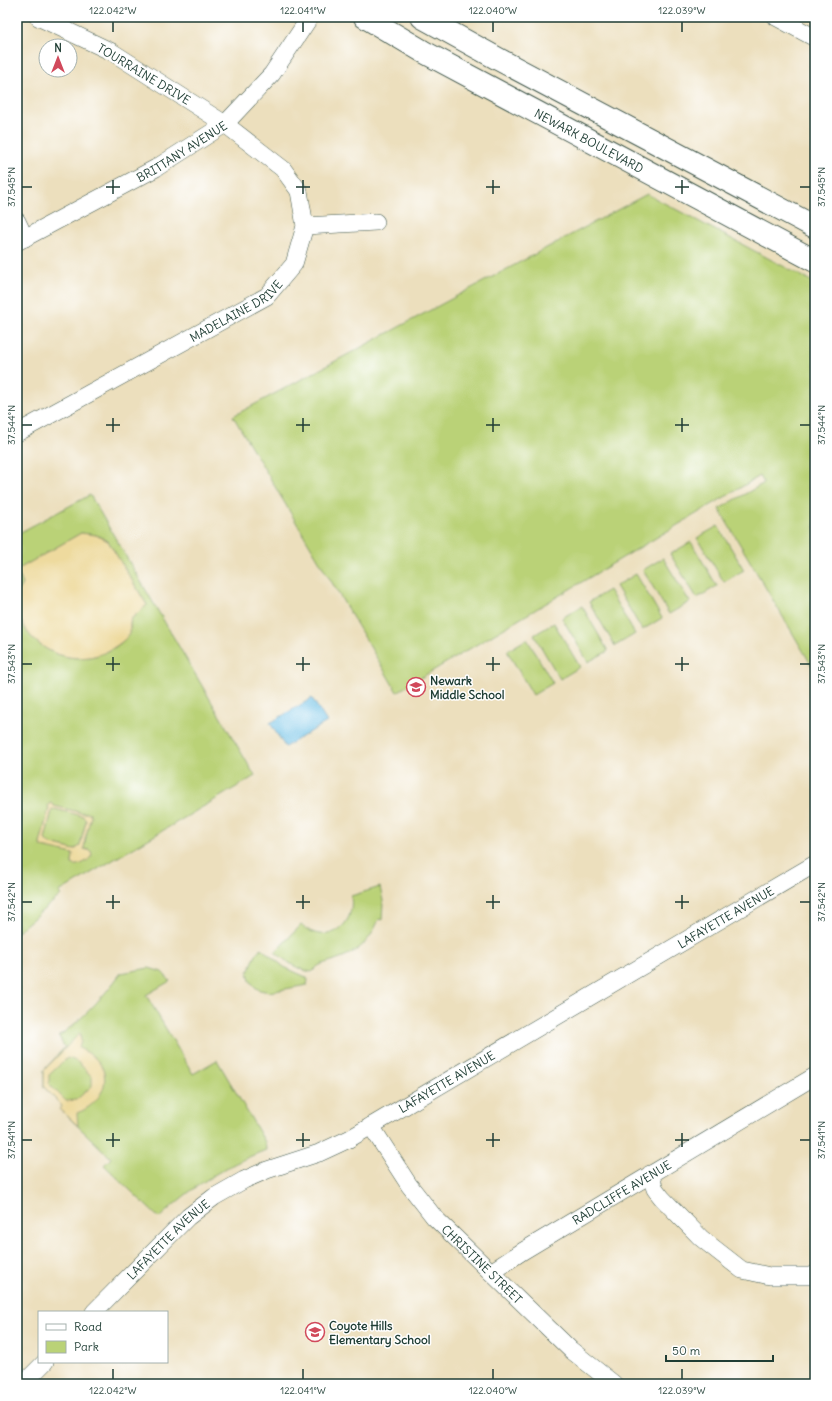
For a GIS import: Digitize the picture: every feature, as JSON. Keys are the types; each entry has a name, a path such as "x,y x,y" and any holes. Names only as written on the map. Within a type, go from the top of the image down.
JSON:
{"main road":[{"name":"NEWARK BOULEVARD","path":"365,17 424,52 815,260"},
{"path":"422,17 815,227"}],"street":[{"name":"TOURRAINE DRIVE","path":"38,17 112,52 225,124"},
{"name":"BRITTANY AVENUE","path":"21,240 156,168 225,124 272,74 310,17"},
{"path":"776,17 815,38"},
{"name":"MADELAINE DRIVE","path":"17,433 267,296 294,264 305,226 299,191 283,169 225,124"},
{"path":"17,221 21,240"},
{"path":"305,226 376,222"},
{"name":"LAFAYETTE AVENUE","path":"95,1311 188,1217 214,1197 244,1180 267,1170 319,1153 349,1139 815,864"},
{"name":"RADCLIFFE AVENUE","path":"491,1272 522,1251 815,1076"},
{"name":"CHRISTINE STREET","path":"371,1126 409,1185 434,1217 571,1350 614,1384"},
{"path":"650,1174 655,1189 662,1198 701,1238 742,1270 770,1276 812,1276 815,1274"},
{"path":"23,1384 44,1363"}],"green space":[{"path":"647,194 815,283 815,671 719,509 764,483 760,476 397,692 233,416"},
{"path":"90,495 255,776 59,892 61,895 17,932 17,610 22,623 29,634 38,643 61,655 74,658 101,654 123,642 129,631 131,619 147,605 108,541 96,535 81,533 17,570 17,534","holes":["51,803 53,806 82,813 90,813 84,849 89,850 72,864 73,854 40,844 49,808 48,805"]},
{"path":"718,526 744,570 724,582 697,538"},
{"path":"691,542 717,586 697,598 670,554"},
{"path":"663,558 690,602 669,614 643,570"},
{"path":"17,572 23,584 17,595"},
{"path":"636,574 662,618 642,630 616,586"},
{"path":"609,590 635,634 615,646 589,602"},
{"path":"582,606 608,651 588,662 562,618"},
{"path":"554,623 580,667 560,679 534,635"},
{"path":"527,639 553,683 533,695 507,651"},
{"path":"55,809 84,816 86,821 80,846 74,850 48,843 45,839 52,810"},
{"path":"380,887 383,901 382,920 379,919 364,944 350,954 322,964 312,972 297,967 275,952 301,925 320,934 329,934 337,930 344,925 349,917 351,896"},
{"path":"261,948 284,967 306,977 308,980 307,985 269,992 256,988 250,981 248,972"},
{"path":"149,968 162,972 170,981 146,995 193,1074 217,1060 265,1142 266,1150 250,1156 209,1178 184,1196 159,1218 104,1165 111,1158 60,1109 62,1106 44,1087 44,1070 65,1047 59,1036 92,1007 121,973"}],"sand":[{"path":"81,533 96,535 108,541 147,605 131,619 129,634 118,645 97,655 84,658 58,654 46,649 36,641 27,631 20,619 16,601 18,592 23,584 17,570"},
{"path":"51,803 54,806 82,813 90,813 91,816 84,849 91,851 92,855 87,861 78,865 73,865 73,854 42,847 40,844 49,808 48,805","holes":["55,809 83,816 86,821 80,846 74,850 48,843 45,839 52,810"]},
{"path":"80,1033 81,1041 79,1048 95,1058 101,1066 105,1082 98,1097 92,1104 77,1113 78,1126 60,1109 62,1106 44,1087 44,1070","holes":["67,1058 75,1060 81,1065 92,1077 92,1086 76,1100 66,1101 49,1084 49,1075"]}],"water":[{"path":"312,698 327,722 285,747 270,723"}],"place":[{"name":"Newark Middle School","path":"416,687"},
{"name":"Coyote Hills Elementary School","path":"315,1332"}]}
